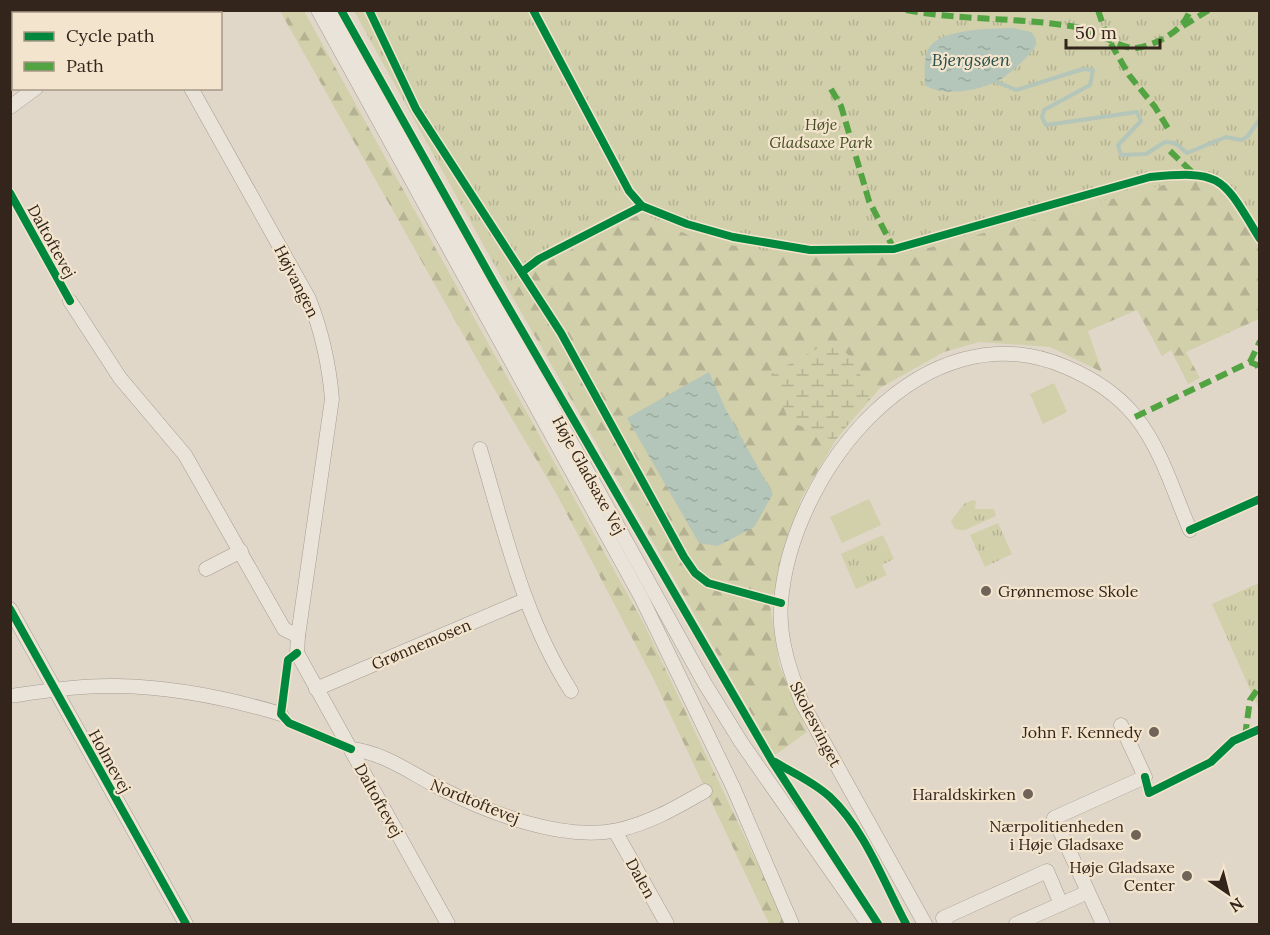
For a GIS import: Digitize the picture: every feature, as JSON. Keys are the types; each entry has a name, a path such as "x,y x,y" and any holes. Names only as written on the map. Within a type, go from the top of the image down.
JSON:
{"street":[{"name":"Høje Gladsaxe Vej","path":"318,10 642,599 733,787 792,924"},
{"name":"Høje Gladsaxe Vej","path":"332,10 705,684 741,742 868,924"},
{"path":"10,107 33,90"},
{"name":"Højvangen","path":"192,90 309,299 321,328 329,363 332,399 298,636"},
{"name":"Daltoftevej","path":"70,301 120,378 184,455 284,629 298,636 297,653 448,924"},
{"name":"Skolesvinget","path":"925,924 802,703 789,668 782,632 781,603 787,565 803,522 826,474 853,434 885,401 914,380 943,366 988,353 1016,353 1052,361 1083,374 1112,392 1130,411 1153,445 1190,530"},
{"path":"480,450 525,600 537,632 571,691"},
{"path":"206,569 241,551"},
{"name":"Grønnemosen","path":"316,689 525,600"},
{"name":"Holmevej","path":"10,609 186,924"},
{"path":"10,696 54,689 116,686 177,691 236,700 281,714"},
{"path":"1103,924 1054,818 1145,777 1121,725"},
{"name":"Nordtoftevej","path":"351,749 367,751 454,796 495,812 534,824 574,832 615,831 663,815 705,791"},
{"name":"Dalen","path":"615,831 667,924"},
{"path":"946,924 943,918 1047,871 1062,904"},
{"path":"1016,924 1088,892"}],"green space":[{"path":"280,11 304,11 644,624 786,924 769,924 653,678 556,493 486,375"},
{"name":"Høje Gladsaxe Park","path":"354,11 1259,11 1259,220 1249,228 1220,182 1189,178 901,255 811,257 702,241 641,213 505,284"},
{"path":"1189,178 1219,182 1260,248 1259,319 1186,352 1200,378 1188,384 1171,350 1162,356 1137,310 1088,331 1102,372 1050,347 979,342 944,352 880,388 837,438 801,499 770,605 779,664 807,732 775,755 505,284 641,213 702,241 901,255"},
{"path":"831,341 851,357 871,396 835,441 789,421 771,374"},
{"path":"1054,383 1067,412 1043,424 1030,394"},
{"path":"869,499 881,525 842,543 830,517"},
{"path":"972,500 976,501 975,509 994,509 996,516 965,530 955,529 951,521 964,504"},
{"path":"998,523 1012,554 985,567 970,535"},
{"path":"883,535 894,559 882,565 887,575 856,589 841,554"},
{"path":"1259,583 1260,706 1258,707 1212,604"}],"water":[{"name":"Bjergsøen","path":"1013,28 1031,32 1036,39 1036,44 1012,71 1000,80 979,88 950,92 932,89 925,85 926,56 935,41 955,33 980,29"},
{"path":"709,372 726,410 773,494 754,527 718,546 699,543 627,418"}],"waterway":[{"path":"997,82 1016,90 1083,69 1093,70 1090,85 1044,110 1042,117 1046,125 1137,112 1141,121 1118,145 1121,155 1146,154 1165,142 1175,143 1187,153 1226,137 1241,140 1247,137 1260,119"}],"marked path":[{"path":"906,10 1076,27 1131,48 1152,44 1168,36 1182,24 1190,10"},
{"path":"1098,10 1107,37 1129,75 1155,107 1169,130"},
{"path":"1183,26 1209,10"},
{"path":"831,89 841,106 869,201 894,249"},
{"path":"1170,151 1194,174"},
{"path":"1250,362 1260,341"},
{"path":"1135,417 1250,362 1257,365 1260,372"},
{"path":"1245,736 1250,700 1260,686"}],"cycle path":[{"path":"341,10 493,281 772,761 878,924"},
{"path":"369,10 416,109 561,333 684,557 695,573 708,583 781,603"},
{"path":"533,10 629,191 642,206"},
{"path":"522,272 539,259 642,206 687,224 733,237 810,250 894,249 1150,177 1174,175 1207,177 1218,182 1237,202 1260,239"},
{"path":"10,193 70,301"},
{"path":"1190,530 1260,499"},
{"path":"10,609 186,924"},
{"path":"297,653 288,660 281,714 289,723 351,749"},
{"path":"1145,777 1149,793 1211,762 1233,741 1260,729"},
{"path":"775,762 817,787 842,810 864,841 906,924"}],"place":[{"name":"Grønnemose Skole","path":"986,591"},
{"name":"John F. Kennedy","path":"1154,732"},
{"name":"Haraldskirken","path":"1028,794"},
{"name":"Nærpolitienheden i Høje Gladsaxe","path":"1136,835"},
{"name":"Høje Gladsaxe Center","path":"1187,876"}]}
